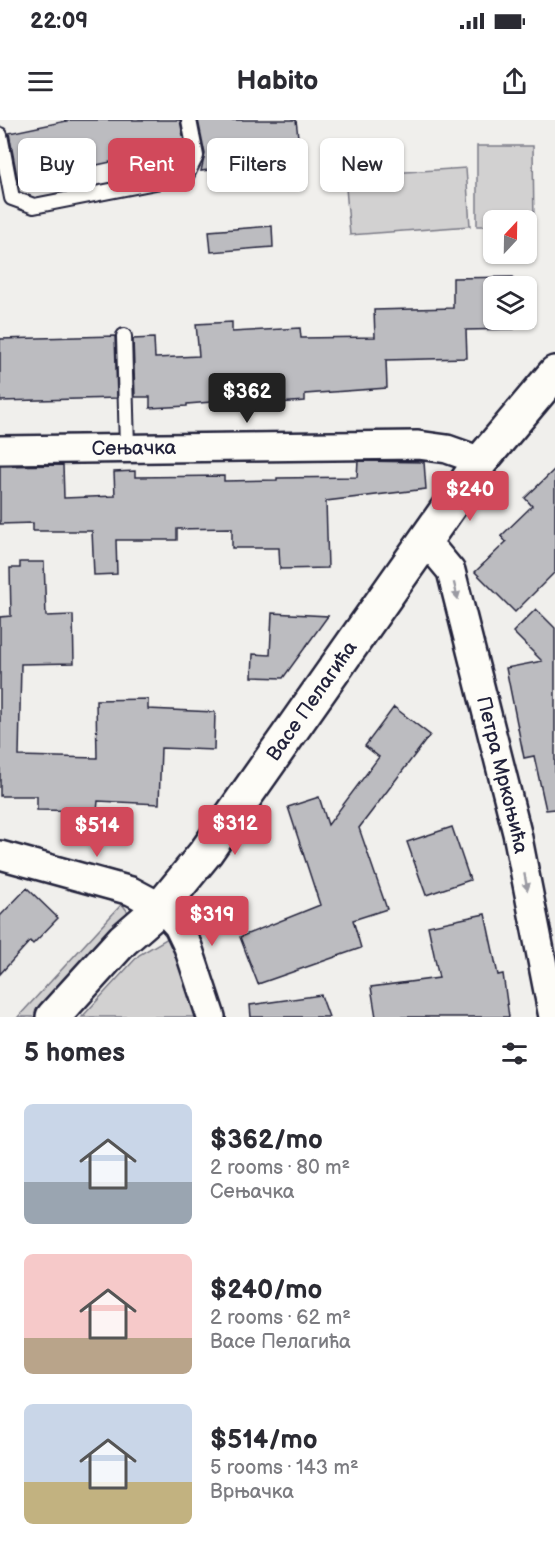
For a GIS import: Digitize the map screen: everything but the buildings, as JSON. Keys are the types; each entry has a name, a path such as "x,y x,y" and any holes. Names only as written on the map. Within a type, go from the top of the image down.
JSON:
{"street":[{"name":"Васе Пелагића","path":"53,1017 123,940 161,908 206,852 481,461 553,380"},
{"name":"Сењачка","path":"0,450 418,445 447,449 481,461"},
{"name":"Петра Мркоњића","path":"423,545 436,553 451,571 517,833 553,1017"},
{"path":"0,855 131,891 161,908 178,926 188,947 211,1017"}],"lane":[{"path":"0,135 12,198 34,206 186,176 195,156 189,120"},
{"path":"124,336 127,448"}],"shaded area":[{"path":"477,146 533,146 534,210 483,210 483,226 477,226"},
{"path":"466,168 470,226 350,235 346,192 404,192 404,172"},
{"path":"122,904 128,912 112,941 42,1017 18,1017"},
{"path":"173,935 206,1017 82,1017 139,955"}]}
